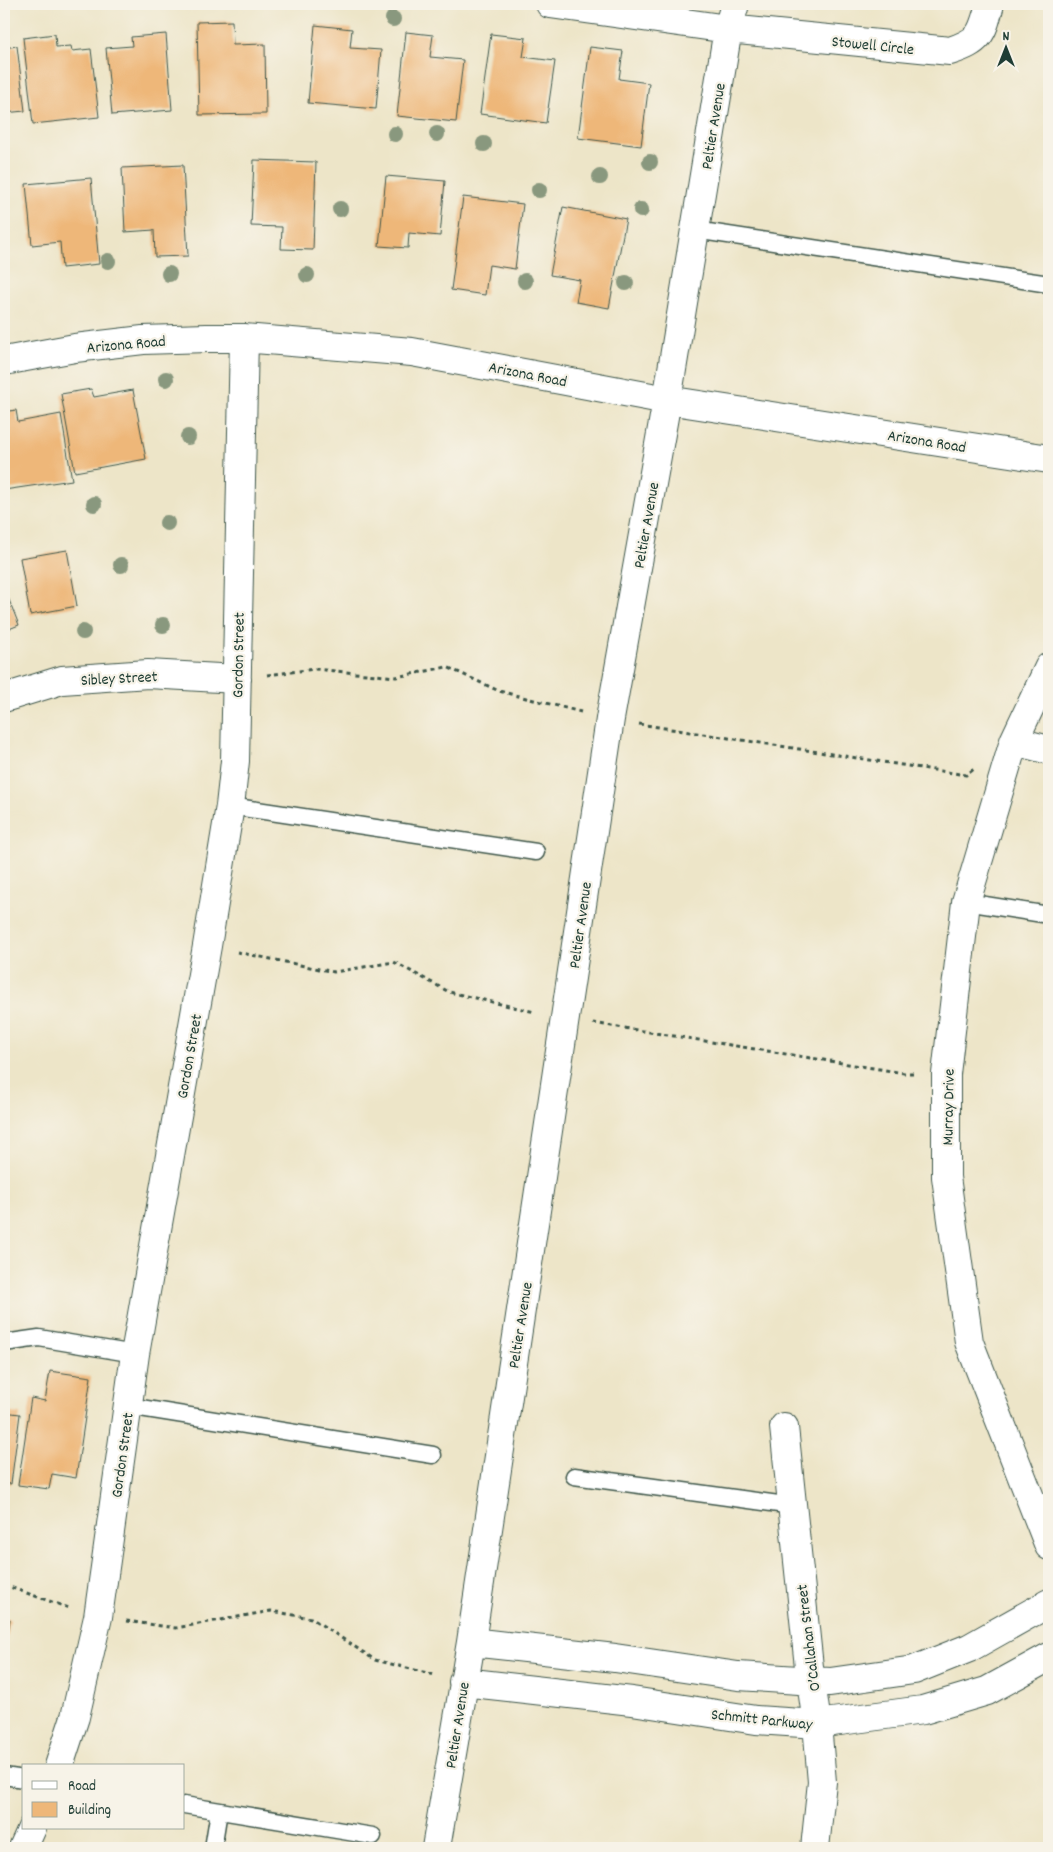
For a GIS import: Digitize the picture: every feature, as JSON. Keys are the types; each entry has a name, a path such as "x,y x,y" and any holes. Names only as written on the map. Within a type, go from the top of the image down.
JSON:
{"street":[{"name":"Stowell Circle","path":"550,4 731,16 950,52 967,46 982,32 990,4"},
{"name":"Peltier Avenue","path":"436,1848 471,1642 610,719 667,400 731,16"},
{"name":"Arizona Road","path":"4,360 75,348 143,340 244,338 412,352 667,400 1049,459"},
{"name":"Gordon Street","path":"60,1764 75,1717 98,1617 135,1354 230,806 235,761 244,338"},
{"name":"Murray Drive","path":"1049,667 1014,741 966,902 946,1074 946,1178 969,1342 1049,1546"},
{"name":"Sibley Street","path":"4,698 62,680 148,674 237,679"},
{"path":"1014,741 1049,750"},
{"name":"O’Callahan Street","path":"784,1427 808,1667 812,1681 822,1782 815,1848"},
{"path":"471,1642 615,1658 738,1676 830,1682 914,1670 969,1648 1049,1603"},
{"name":"Schmitt Parkway","path":"463,1682 632,1701 756,1720 817,1724 932,1708 987,1691 1049,1657"},
{"path":"22,1848 31,1830"}],"lane":[{"path":"695,230 1049,284"},
{"path":"230,806 536,852"},
{"path":"966,902 1049,914"},
{"path":"4,1343 39,1338 135,1354"},
{"path":"128,1406 433,1455"},
{"path":"574,1476 793,1506"},
{"path":"4,1776 22,1779"},
{"path":"185,1805 373,1836"},
{"path":"213,1848 219,1810"}],"path":[{"path":"4,1585 98,1617 176,1628 272,1610 311,1618 375,1660 463,1682"}],"building":[{"path":"232,21 233,45 265,44 266,114 199,115 197,22"},
{"path":"315,25 352,29 350,48 381,50 376,109 308,103"},
{"path":"406,32 433,35 430,57 463,60 456,122 397,116"},
{"path":"55,34 56,47 71,46 72,51 91,49 99,117 33,124 23,38"},
{"path":"166,34 172,110 112,115 106,48 132,46 131,37"},
{"path":"491,34 526,38 523,57 555,61 546,123 480,114"},
{"path":"17,46 25,111 4,113 4,48"},
{"path":"590,47 623,51 619,79 649,83 641,146 578,138"},
{"path":"254,160 316,162 313,250 281,249 282,227 251,226"},
{"path":"183,165 188,256 155,257 154,230 125,232 122,168"},
{"path":"386,176 445,181 440,236 409,233 408,248 379,246"},
{"path":"91,178 99,264 62,268 60,242 32,245 26,184"},
{"path":"463,197 523,204 515,269 489,265 485,295 451,290"},
{"path":"563,207 626,219 609,308 576,302 580,280 550,275"},
{"path":"91,389 94,397 133,390 146,459 75,472 61,394"},
{"path":"16,410 18,422 61,414 72,480 4,490 4,412"},
{"path":"67,550 77,606 30,615 20,558"},
{"path":"7,595 19,625 4,631 4,596"},
{"path":"50,1371 91,1377 76,1478 52,1474 49,1489 18,1485 31,1398 45,1401"},
{"path":"4,1412 20,1414 11,1484 4,1483"},
{"path":"4,1619 10,1619 5,1654 4,1654"}]}
